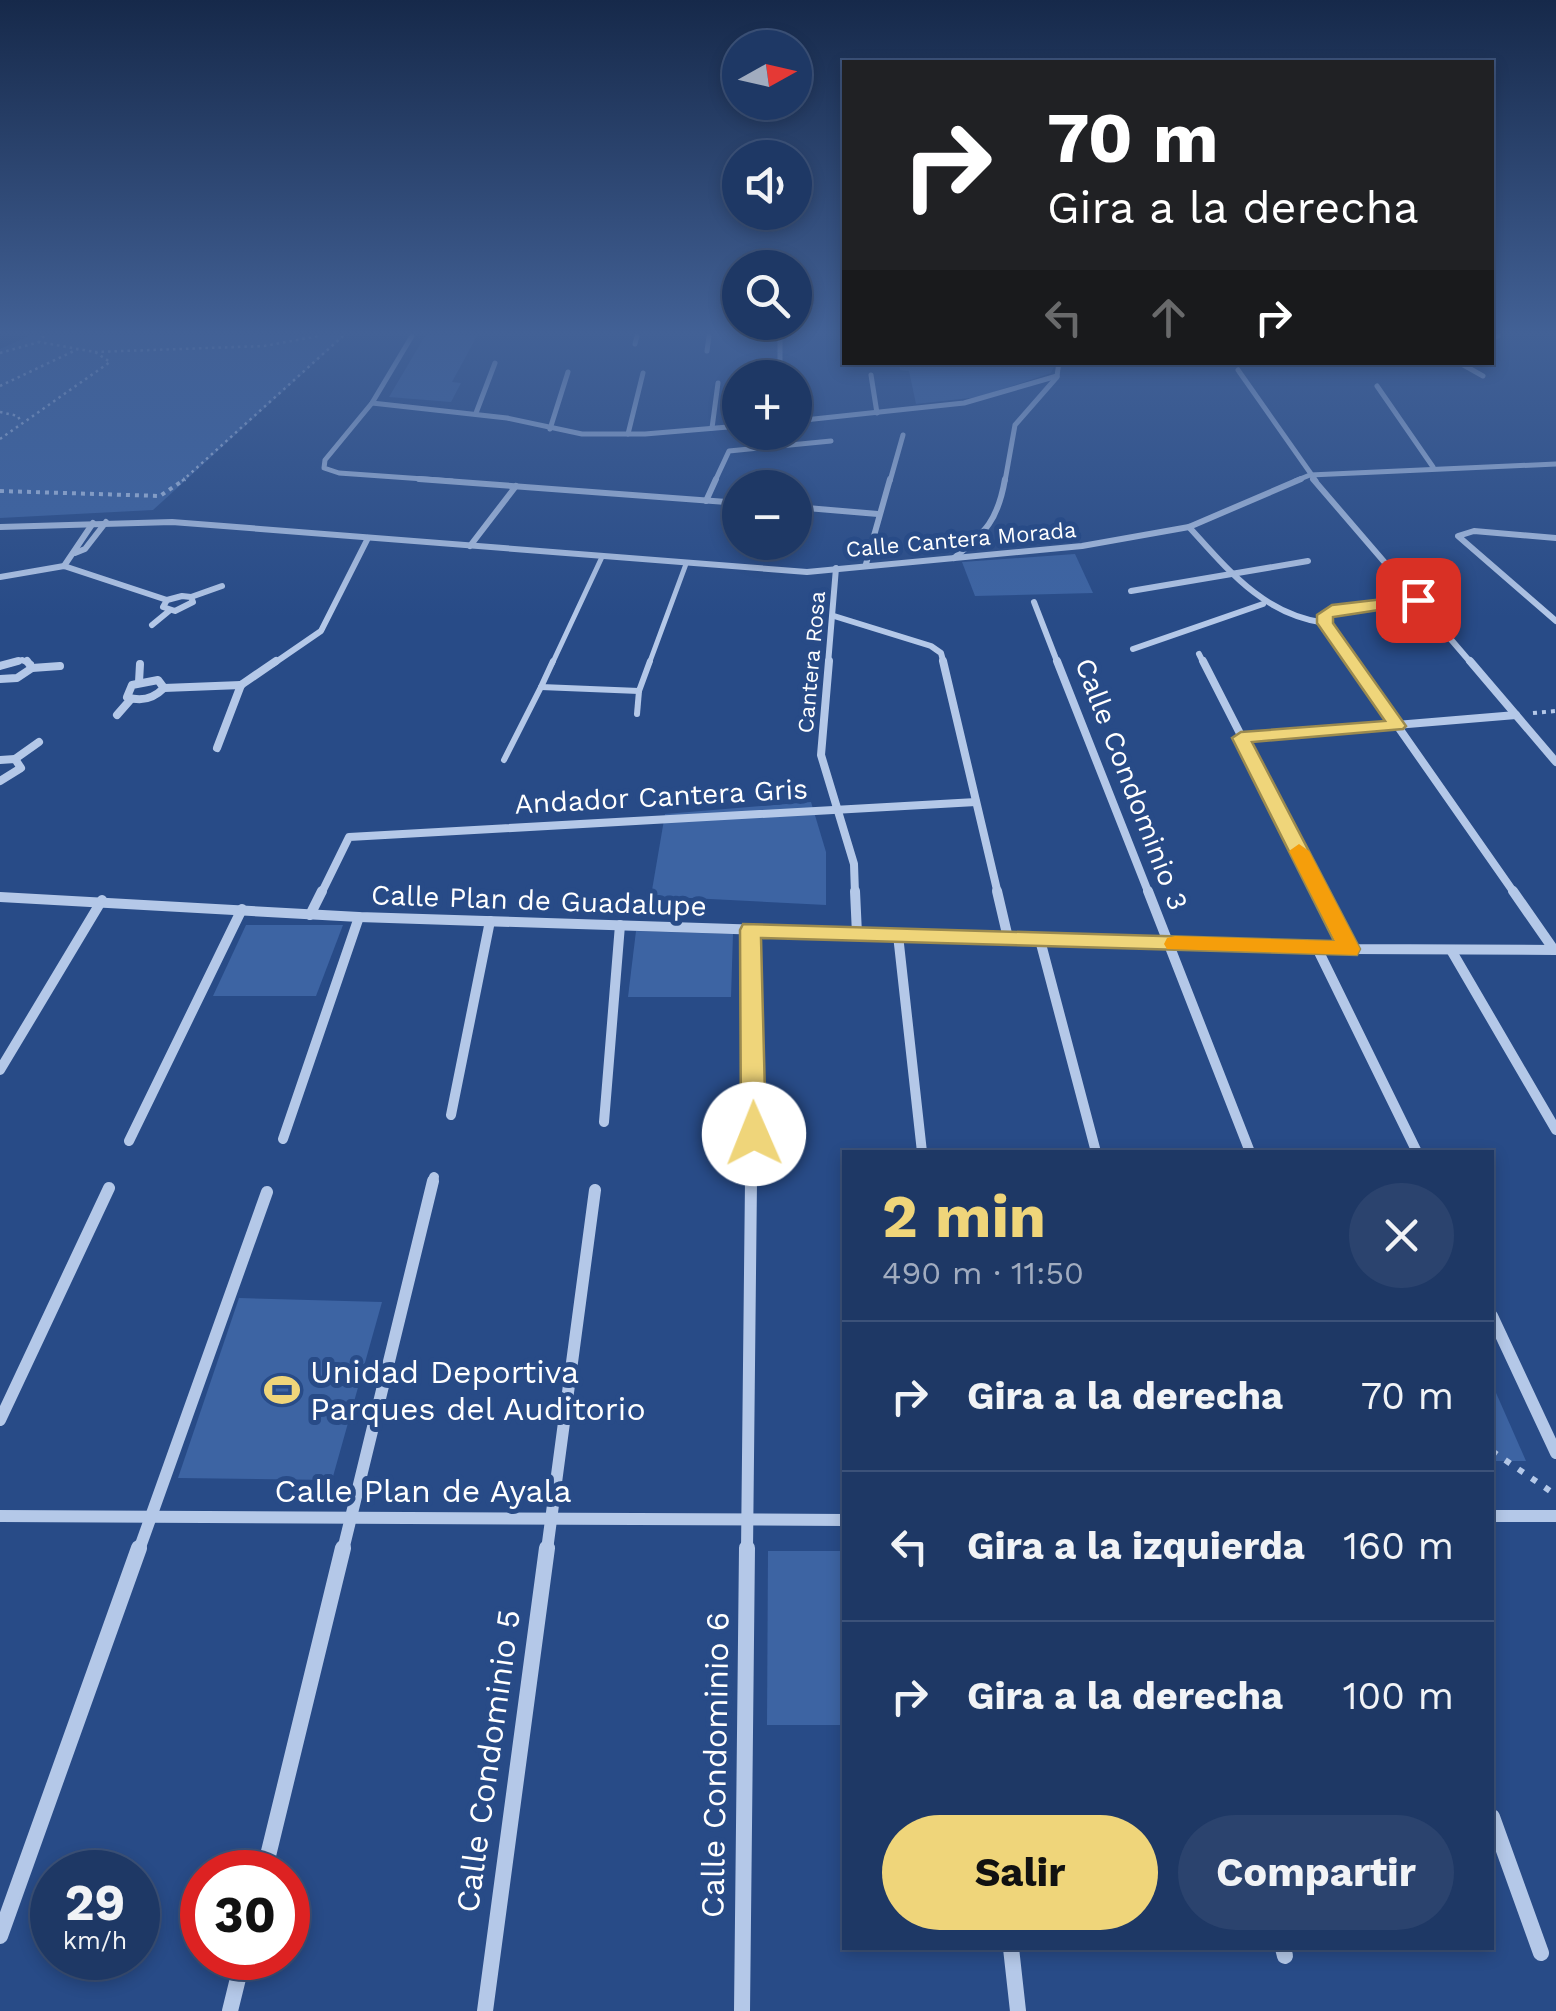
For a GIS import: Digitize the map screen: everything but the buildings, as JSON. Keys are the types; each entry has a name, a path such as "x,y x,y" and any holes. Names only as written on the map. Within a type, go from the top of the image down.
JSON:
{"street":[{"path":"350,430 325,460 324,468 340,473 722,502"},
{"path":"563,430 628,434 686,430"},
{"path":"628,434 629,430"},
{"path":"953,559 983,535 1000,509 1014,430"},
{"path":"1279,430 1310,476 1556,762"},
{"path":"1408,430 1434,466"},
{"path":"866,564 903,435"},
{"path":"706,501 730,451 831,441"},
{"name":"Calle Cantera Morada","path":"0,526 172,522 797,572 1082,546 1189,527 1250,498 1310,476 1434,466 1556,464"},
{"path":"470,546 516,486"},
{"path":"812,508 878,514"},
{"path":"64,566 75,553 85,549 106,522"},
{"path":"75,553 73,549 93,523"},
{"path":"1189,527 1263,604 1294,620 1325,623"},
{"path":"1556,538 1484,532 1458,536 1556,621"},
{"path":"164,688 158,680 139,682 127,689 127,697 150,698 164,688 241,685 321,631 368,538"},
{"path":"1131,591 1308,561"},
{"path":"0,577 64,566 168,600 191,598 222,586"},
{"name":"Cantera Rosa","path":"836,568 821,744 834,808 854,864 856,934"},
{"path":"168,600 163,607 169,610 186,608 193,602 191,598"},
{"path":"1418,600 1332,610 1326,612 1325,623 1555,950"},
{"name":"Calle Condominio 3","path":"1034,602 1249,1150"},
{"path":"1133,649 1263,604"},
{"path":"152,625 169,610"},
{"path":"834,616 931,646 940,653 1008,938"},
{"path":"1199,654 1350,949"},
{"path":"0,666 22,660 31,662 32,668"},
{"path":"139,682 140,664"},
{"path":"0,679 17,678 32,668 60,666"},
{"path":"218,748 241,685"},
{"path":"117,715 131,699"},
{"path":"1241,738 1516,714"},
{"path":"15,759 39,742"},
{"path":"0,760 15,759 22,768 0,781"},
{"name":"Andador Cantera Gris","path":"310,915 350,838 976,802"},
{"name":"Calle Plan de Guadalupe","path":"0,897 310,915 856,934 1350,949 1555,950"},
{"path":"0,1070 102,900"},
{"path":"129,1141 242,909"},
{"path":"282,1139 359,917"},
{"path":"451,1114 490,921"},
{"path":"604,1122 620,925"},
{"path":"750,930 754,1134"},
{"path":"898,935 922,1150"},
{"path":"1040,940 1095,1150"},
{"path":"1317,948 1416,1150"},
{"path":"1451,950 1556,1130"},
{"path":"269,1850 434,1177"},
{"name":"Calle Condominio 6","path":"742,2011 750,1180"},
{"path":"0,1420 110,1188"},
{"name":"Calle Condominio 5","path":"486,2011 595,1190"},
{"path":"0,1936 266,1192"},
{"path":"1494,1320 1556,1452"},
{"name":"Calle Plan de Ayala","path":"0,1516 842,1520"},
{"path":"1494,1516 1556,1516"},
{"path":"1494,1822 1542,1953"},
{"path":"1010,1950 1018,2011"},
{"path":"230,2011 238,1980"}],"lane":[{"path":"504,760 602,557"},
{"path":"636,714 639,690 686,564"},
{"path":"541,687 639,690"}],"path":[{"path":"0,491 160,496 178,486 240,430"},
{"path":"1494,1452 1556,1496"}],"shaded area":[{"path":"0,430 241,430 153,510 0,518"},
{"path":"1075,554 1093,593 975,596 962,562"},
{"path":"811,802 826,852 826,905 651,896 665,814"},
{"path":"246,925 343,925 316,996 213,996"},
{"path":"636,931 733,934 731,997 628,997"},
{"name":"Unidad Deportiva Parques del Auditorio","path":"239,1298 382,1302 332,1480 178,1478"},
{"path":"1494,1388 1526,1461 1494,1461"},
{"path":"768,1551 842,1551 842,1725 767,1725"}],"slow traffic":[{"path":"1175,944 1350,949 1299,851"}],"place":[{"name":"Unidad Deportiva Parques del Auditorio","path":"282,1390"}],"route":[{"path":"754,1134 750,930 1350,949 1241,738 1397,726 1325,623 1325,615 1332,610 1418,600"}]}
